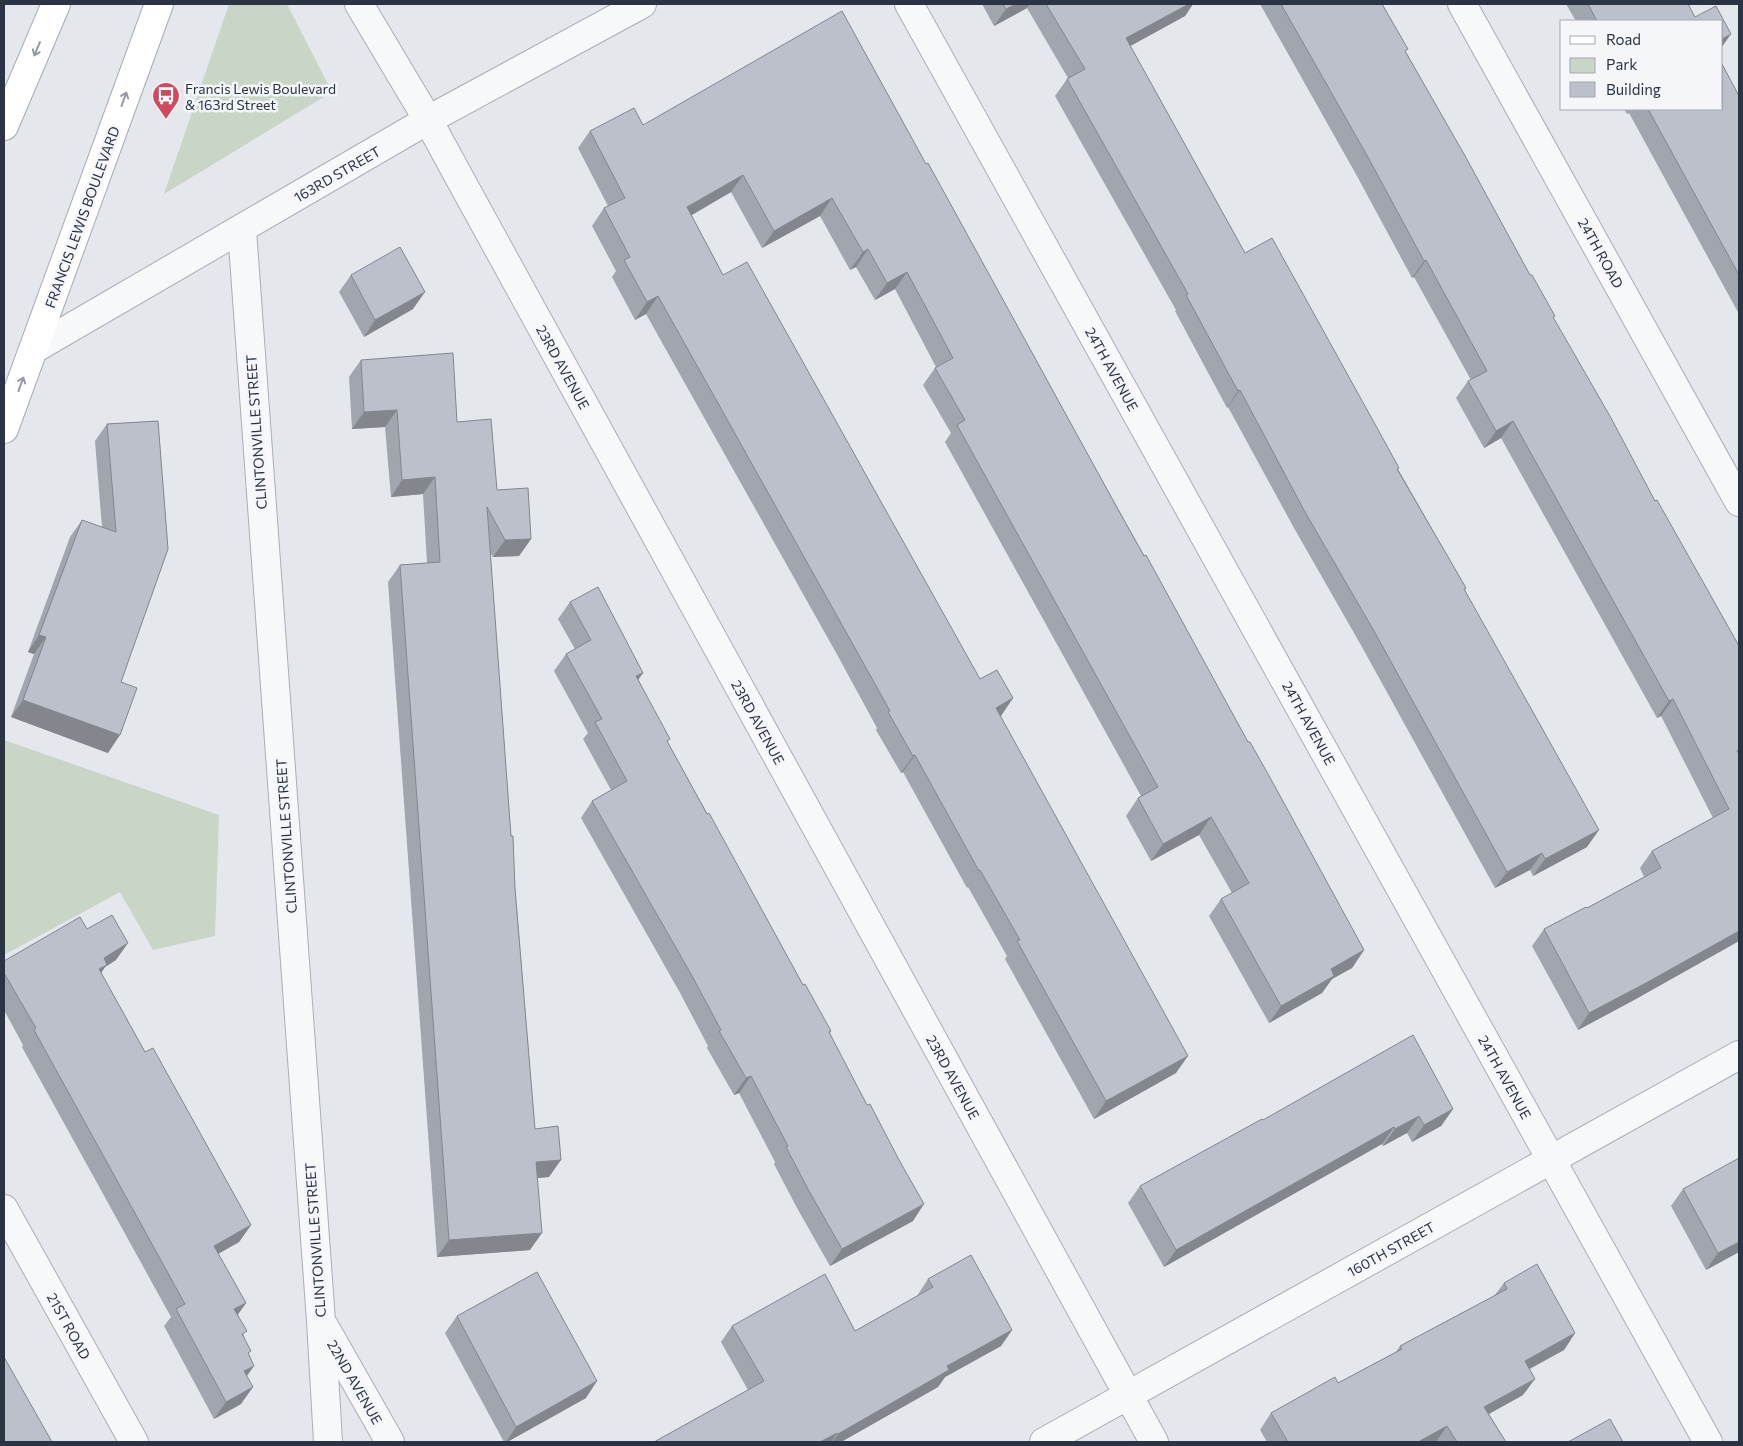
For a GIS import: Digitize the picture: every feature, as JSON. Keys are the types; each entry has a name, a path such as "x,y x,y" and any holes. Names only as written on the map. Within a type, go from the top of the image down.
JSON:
{"main road":[{"path":"4,126 56,4"},
{"name":"FRANCIS LEWIS BOULEVARD","path":"4,429 159,4"}],"street":[{"name":"23RD AVENUE","path":"359,4 428,120 1154,1442"},
{"name":"163RD STREET","path":"34,349 242,230 428,120 642,4"},
{"name":"24TH AVENUE","path":"909,4 1708,1442"},
{"name":"24TH ROAD","path":"1462,4 1739,502"},
{"name":"CLINTONVILLE STREET","path":"242,230 321,1321 328,1442"},
{"name":"160TH STREET","path":"1044,1442 1739,1055"},
{"name":"21ST ROAD","path":"4,1209 134,1442"},
{"name":"22ND AVENUE","path":"321,1321 390,1442"}],"green space":[{"path":"229,4 287,4 332,92 164,194"},
{"path":"4,740 219,815 215,936 153,950 120,892 4,955"}],"building":[{"path":"1003,4 1016,4 1006,9"},
{"path":"1046,4 1189,4 1126,38 1245,253 1272,238 1399,468 1397,469 1466,588 1464,589 1599,830 1545,859 1542,853 1507,872 1374,631 1305,512 1240,390 1238,391 1186,295 1188,294 1067,79 1085,69"},
{"path":"1281,4 1382,4 1408,49 1405,51 1530,275 1532,275 1555,316 1553,317 1611,418 1655,501 1657,500 1739,646 1739,750 1737,751 1739,754 1739,931 1589,1013 1544,929 1661,868 1652,851 1729,809 1673,699 1669,701 1513,421 1496,431 1468,381 1487,371"},
{"path":"1588,4 1688,4 1695,17 1716,6 1731,34 1723,38 1723,20 1596,20"},
{"path":"842,11 926,164 928,163 1144,556 1146,555 1248,742 1250,742 1273,783 1364,950 1331,969 1334,976 1281,1006 1221,899 1249,883 1211,817 1163,844 1138,798 1158,787 957,425 965,420 935,368 953,358 907,272 887,283 868,249 863,252 832,198 774,231 743,175 687,207 723,275 747,262 980,679 997,670 1013,698 996,708 1188,1056 1106,1101 1017,941 1020,940 979,871 915,755 913,756 888,712 890,711 658,296 647,302 624,260 630,257 604,208 625,198 590,131 634,108 643,125"},
{"path":"1723,66 1739,96 1739,275 1649,110 1723,110"},
{"path":"400,247 425,292 375,320 351,275"},
{"path":"453,353 457,422 491,419 497,490 528,488 531,539 505,540 487,507 535,1129 558,1126 561,1160 536,1162 542,1233 449,1240 400,565 440,562 435,477 402,480 397,410 364,412 361,360"},
{"path":"158,421 168,549 121,682 137,688 120,735 23,700 46,637 39,635 82,520 116,532 107,424"},
{"path":"598,587 643,673 636,676 670,739 667,741 707,814 709,813 803,985 805,984 831,1031 829,1032 867,1105 870,1104 924,1204 842,1249 809,1191 786,1147 788,1146 751,1076 746,1078 719,1031 721,1030 691,974 592,801 627,781 595,722 602,719 566,654 591,640 570,602"},
{"path":"112,915 128,943 104,958 107,965 99,969 145,1052 153,1048 251,1225 214,1246 246,1303 234,1309 247,1331 242,1334 251,1351 248,1353 254,1366 244,1371 253,1387 226,1402 176,1309 185,1304 34,1030 36,1028 4,973 4,961 80,917 87,929"},
{"path":"1413,1035 1453,1109 1424,1125 1419,1116 1395,1129 1394,1127 1176,1250 1140,1186 1263,1120"},
{"path":"1739,1158 1739,1242 1718,1253 1683,1189"},
{"path":"971,1255 1012,1330 947,1366 949,1370 838,1434 820,1442 654,1442 764,1381 732,1326 825,1274 855,1331 933,1287 928,1279"},
{"path":"1537,1264 1575,1333 1525,1361 1535,1379 1484,1407 1506,1442 1457,1442 1447,1426 1418,1442 1288,1442 1271,1413 1335,1377 1338,1383 1402,1349 1400,1346 1507,1289 1504,1283"},
{"path":"537,1272 597,1381 516,1427 457,1316"},
{"path":"4,1357 52,1442 4,1442"},
{"path":"1610,1419 1623,1442 1568,1442"}],"place":[{"name":"Francis Lewis Boulevard & 163rd Street","path":"166,120"}]}
